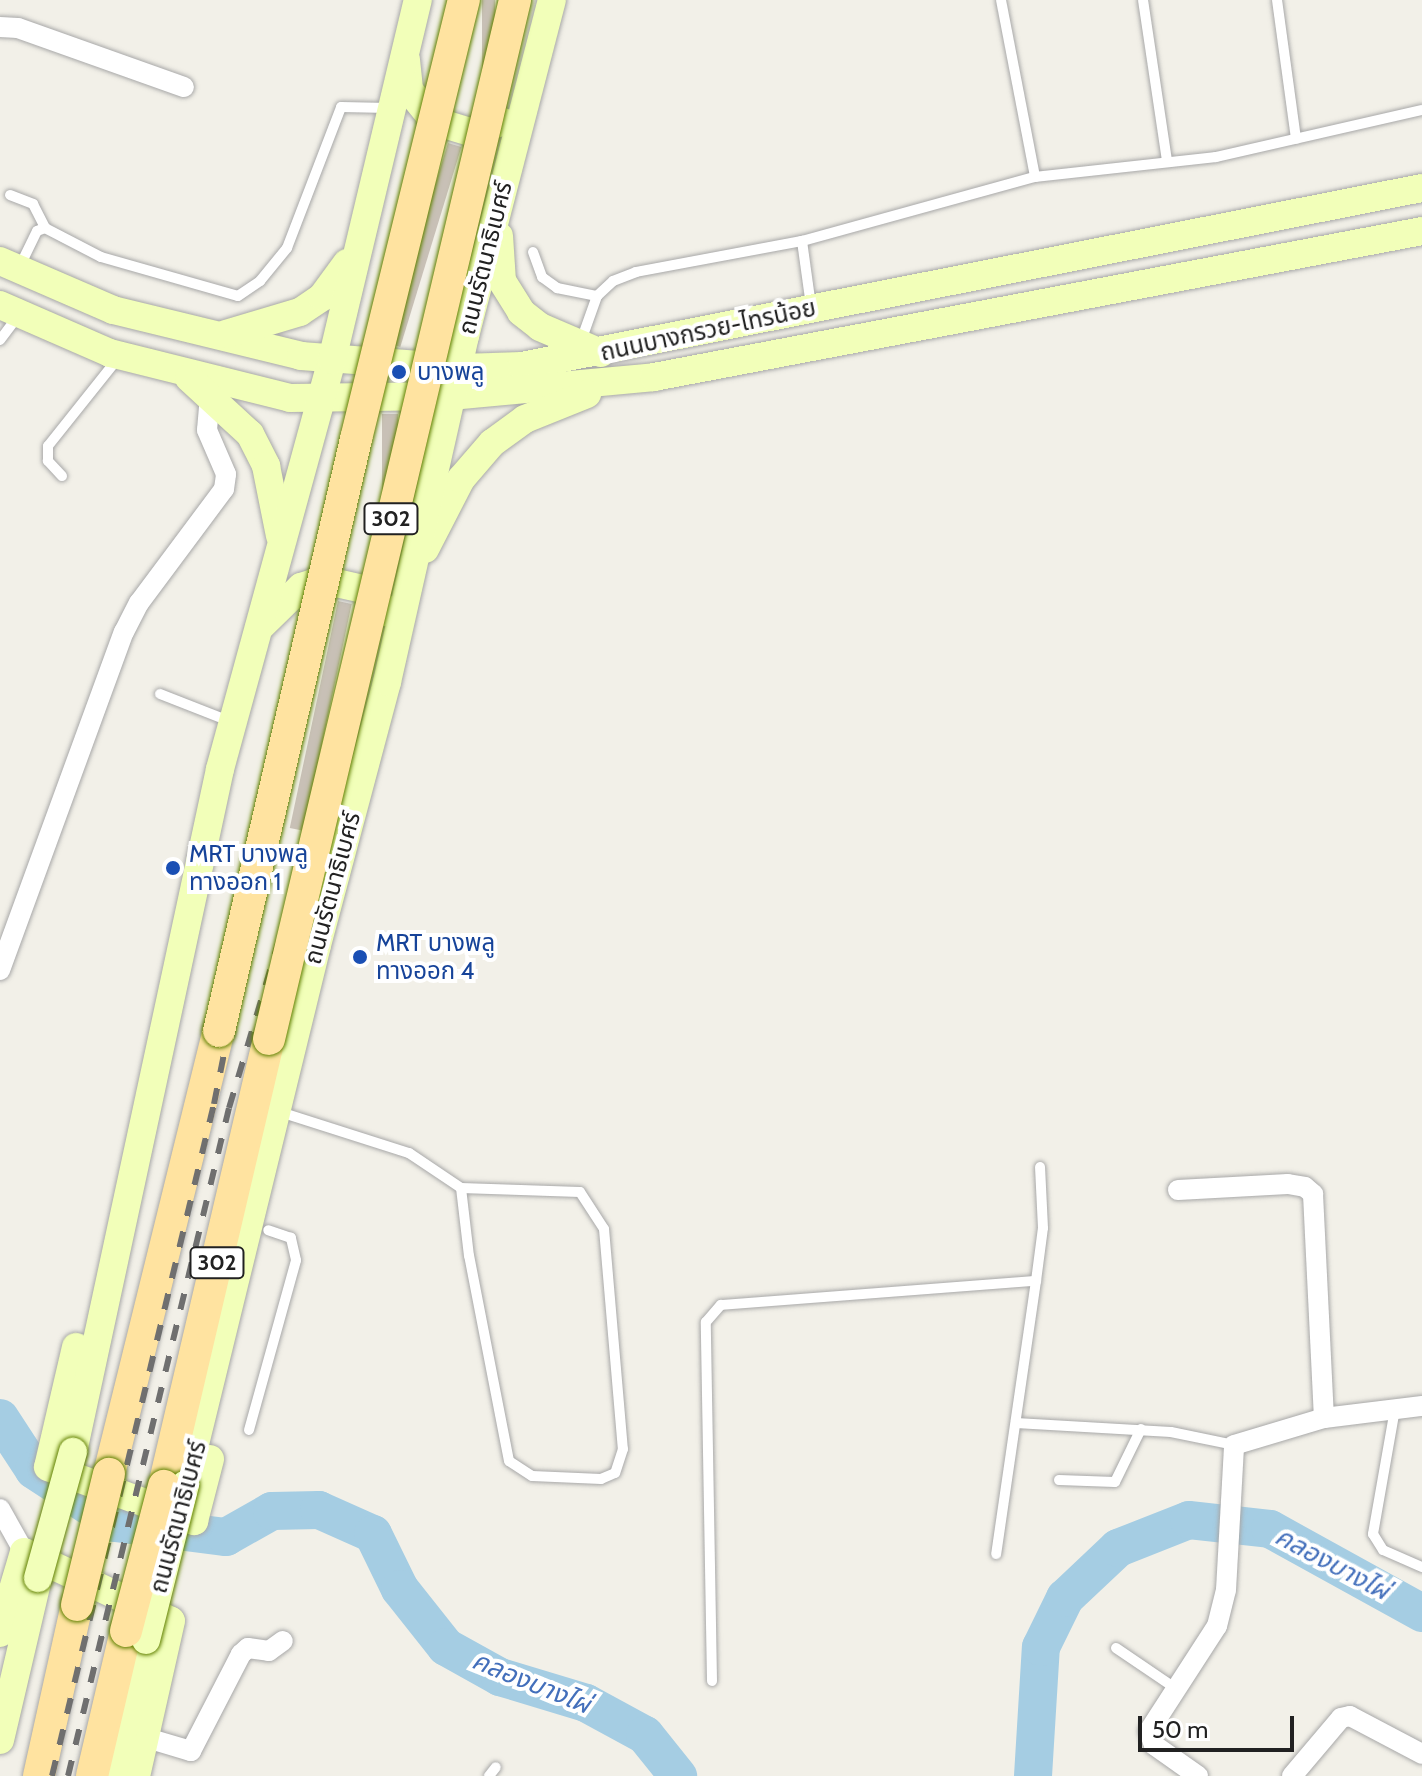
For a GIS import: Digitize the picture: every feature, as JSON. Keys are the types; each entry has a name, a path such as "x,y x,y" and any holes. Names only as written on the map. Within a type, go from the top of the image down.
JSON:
{"main road":[{"path":"0,1740 38,1578 73,1452 145,1109 232,722 332,360 389,108 418,0"},
{"name":"302","path":"39,1776 77,1605 219,1031 356,439 464,0"},
{"name":"ถนนรัตนาธิเบศร์","path":"174,1486 269,1039 515,0"},
{"name":"ถนนรัตนาธิเบศร์","path":"92,1776 136,1635 270,1141 393,657 405,588 510,156 552,0"},
{"path":"409,34 409,90 421,111 454,130 498,125 513,111 532,75"},
{"path":"510,156 497,245 502,281 521,312 540,327 591,347"},
{"name":"ถนนบางกรวย-ไทรน้อย","path":"9,265 113,310 332,360 459,368 522,366 591,347 811,308 1422,188"},
{"name":"ถนนบางกรวย-ไทรน้อย","path":"222,390 320,401 451,396 654,377 1422,231"},
{"path":"222,390 231,338 300,312 322,297 357,249"},
{"path":"10,309 120,356 185,375 222,390 266,466 281,541"},
{"path":"405,588 461,479 492,443 561,401 654,377"},
{"path":"254,635 301,587 323,580 354,583 386,609 395,631 393,657"},
{"path":"145,1109 126,1125 48,1467 194,1521 285,1159 270,1141"},
{"path":"0,1633 24,1552 171,1621 136,1776"},
{"name":"ถนนรัตนาธิเบศร์","path":"112,1776 136,1635"}],"street":[{"path":"0,27 18,28 184,87"},
{"path":"0,970 124,632 139,603 224,489 226,474 207,430 222,390"},
{"path":"1178,1190 1288,1184 1305,1187 1313,1194 1324,1418"},
{"path":"1198,1776 1154,1745 1149,1731 1217,1626 1226,1590 1227,1516 1234,1445 1324,1418 1422,1406"},
{"path":"0,1509 24,1552"},
{"path":"147,1738 191,1751 241,1654 248,1648 269,1651 283,1641"},
{"path":"1292,1776 1341,1718 1350,1716 1422,1754"}],"lane":[{"path":"1001,0 1035,177"},
{"path":"1143,0 1167,161"},
{"path":"1277,0 1296,139"},
{"path":"10,195 33,204 45,228 101,257 238,296 260,281 287,248 341,107 389,108"},
{"path":"591,347 597,296 613,281 636,272 802,241 1035,177 1167,161 1296,139 1422,110"},
{"path":"9,265 37,231 45,228"},
{"path":"802,241 811,308"},
{"path":"533,252 542,277 557,288 597,296"},
{"path":"0,340 10,309"},
{"path":"62,476 48,461 48,446 120,356"},
{"path":"160,694 232,722"},
{"path":"277,1111 409,1153 461,1188 580,1192 597,1210 604,1229 623,1449 615,1473 601,1479 532,1476 509,1461 469,1256 461,1188"},
{"path":"996,1554 1043,1228 1040,1167"},
{"path":"249,1430 296,1260 291,1238 268,1230"},
{"path":"712,1681 706,1322 711,1312 721,1305 1036,1281"},
{"path":"1395,1407 1373,1534 1383,1550 1422,1567"},
{"path":"1016,1423 1141,1429 1234,1445"},
{"path":"1059,1480 1115,1482 1141,1429"},
{"path":"1116,1648 1175,1688"}],"building":[{"path":"482,0 495,0 495,113 482,113"},
{"path":"448,143 461,147 400,347 387,343"},
{"path":"382,414 398,414 398,572 382,572"},
{"path":"338,601 352,604 303,831 290,828"}],"waterway":[{"name":"คลองบางไผ่","path":"0,1418 34,1470 115,1523 226,1537 272,1511 319,1510 373,1534 400,1589 446,1647 500,1677 586,1703 645,1735 678,1776"},
{"name":"คลองบางไผ่","path":"1033,1776 1041,1647 1065,1598 1118,1548 1189,1520 1270,1529 1422,1613"}],"railway":[{"path":"52,1776 214,1104 266,844 469,0"},
{"path":"68,1776 229,1108 305,853 511,0"}],"place":[{"name":"บางพลู","path":"399,372"},
{"name":"MRT บางพลู ทางออก 1","path":"173,868"},
{"name":"MRT บางพลู ทางออก 4","path":"360,957"}]}
